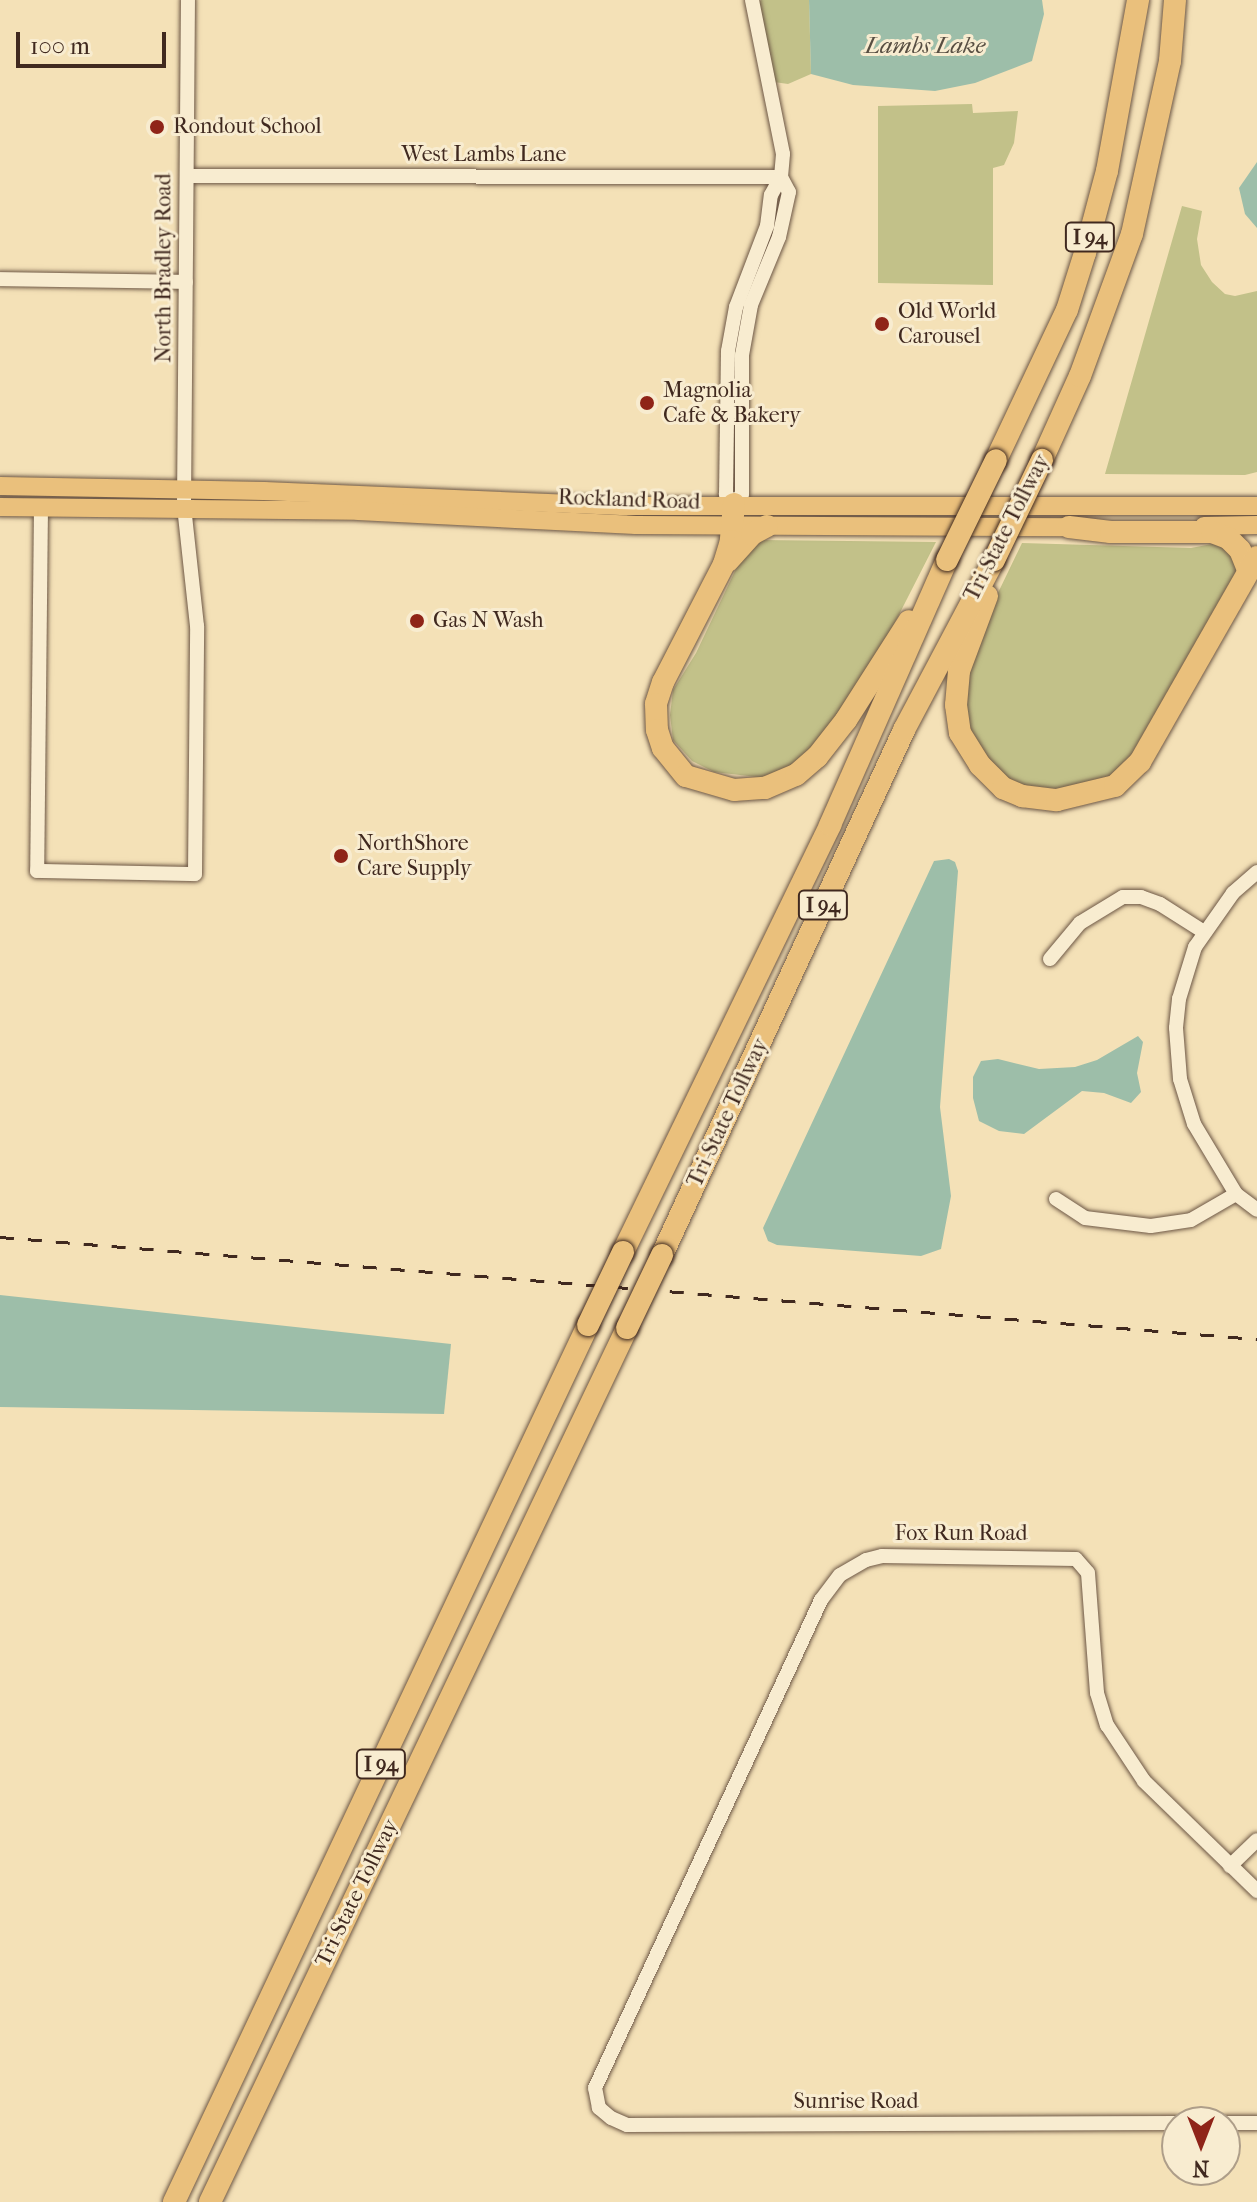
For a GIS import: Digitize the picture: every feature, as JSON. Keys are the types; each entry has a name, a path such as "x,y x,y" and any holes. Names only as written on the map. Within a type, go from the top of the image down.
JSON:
{"highway":[{"name":"Tri-State Tollway","path":"174,2202 588,1325 830,825 943,569 1067,310 1107,171 1138,0"},
{"name":"Tri-State Tollway","path":"210,2202 662,1255 898,742 994,560 1080,376 1132,234 1170,61 1175,0"},
{"path":"724,564 733,515"},
{"path":"767,526 752,534 724,564 663,682 655,718 663,748 686,776 734,790 765,788 796,775 817,757 943,569"},
{"path":"994,560 993,581 959,671 956,705 960,733 980,765 1003,788 1022,796 1057,800 1115,786 1140,762 1252,564 1228,538 1212,532 1111,532 1069,527"}],"main road":[{"name":"Rockland Road","path":"0,486 184,498 733,515 1257,506"},
{"name":"Rockland Road","path":"0,507 184,498"},
{"name":"Rockland Road","path":"733,515 767,526 1257,525"}],"street":[{"name":"North Bradley Road","path":"41,507 37,871 195,874 197,626 184,498 188,0"},
{"path":"733,515 742,494 734,414 736,347 750,289 779,237 789,192 781,177 783,154 752,0"},
{"name":"West Lambs Lane","path":"187,176 781,177"},
{"path":"0,279 186,282"},
{"path":"1257,872 1233,893 1204,932 1187,967 1176,1028 1180,1079 1194,1124 1236,1194 1257,1210"},
{"path":"1050,959 1080,923 1123,897 1141,897 1160,904 1204,932"},
{"path":"1056,1199 1085,1218 1151,1226 1191,1220 1236,1194"},
{"name":"Fox Run Road","path":"609,2052 821,1600 840,1575 866,1560 882,1556 1076,1559 1088,1573 1096,1683 1107,1725 1144,1781 1257,1891"},
{"path":"1230,1866 1257,1840"},
{"name":"Sunrise Road","path":"609,2052 597,2077 596,2100 611,2118 627,2125 1161,2123"}],"shaded area":[{"path":"761,0 809,0 811,74 788,84 774,82 759,3"},
{"path":"972,104 973,113 1018,111 1014,143 1004,165 993,168 993,285 878,283 878,106"},
{"path":"1182,206 1202,211 1197,239 1201,265 1212,282 1225,294 1235,296 1257,291 1257,472 1245,475 1105,474"},
{"path":"762,540 936,542 882,648 808,759 766,778 714,772 692,761 673,740 670,715 673,690 696,653 744,552"},
{"path":"1022,543 1191,548 1217,543 1237,560 1238,586 1114,783 1075,795 1001,786 971,746 961,696 983,624"}],"water":[{"name":"Lambs Lake","path":"809,0 1042,0 1044,14 1032,61 975,83 935,91 853,85 811,74"},
{"path":"1257,162 1257,228 1245,214 1239,188"},
{"path":"949,859 955,862 958,871 940,1107 951,1196 941,1249 921,1256 777,1245 768,1241 763,1228 934,861"},
{"path":"1138,1036 1143,1042 1137,1073 1141,1092 1131,1103 1104,1093 1082,1091 1024,1134 999,1131 979,1121 973,1098 973,1077 981,1061 998,1059 1039,1069 1075,1067 1097,1060"},
{"path":"0,1295 451,1344 444,1414 0,1407"}],"railway":[{"path":"0,1237 1257,1339"}],"place":[{"name":"Rondout School","path":"157,127"},
{"name":"Old World Carousel","path":"882,324"},
{"name":"Magnolia Cafe & Bakery","path":"647,403"},
{"name":"Gas N Wash","path":"417,621"},
{"name":"NorthShore Care Supply","path":"341,856"}]}
